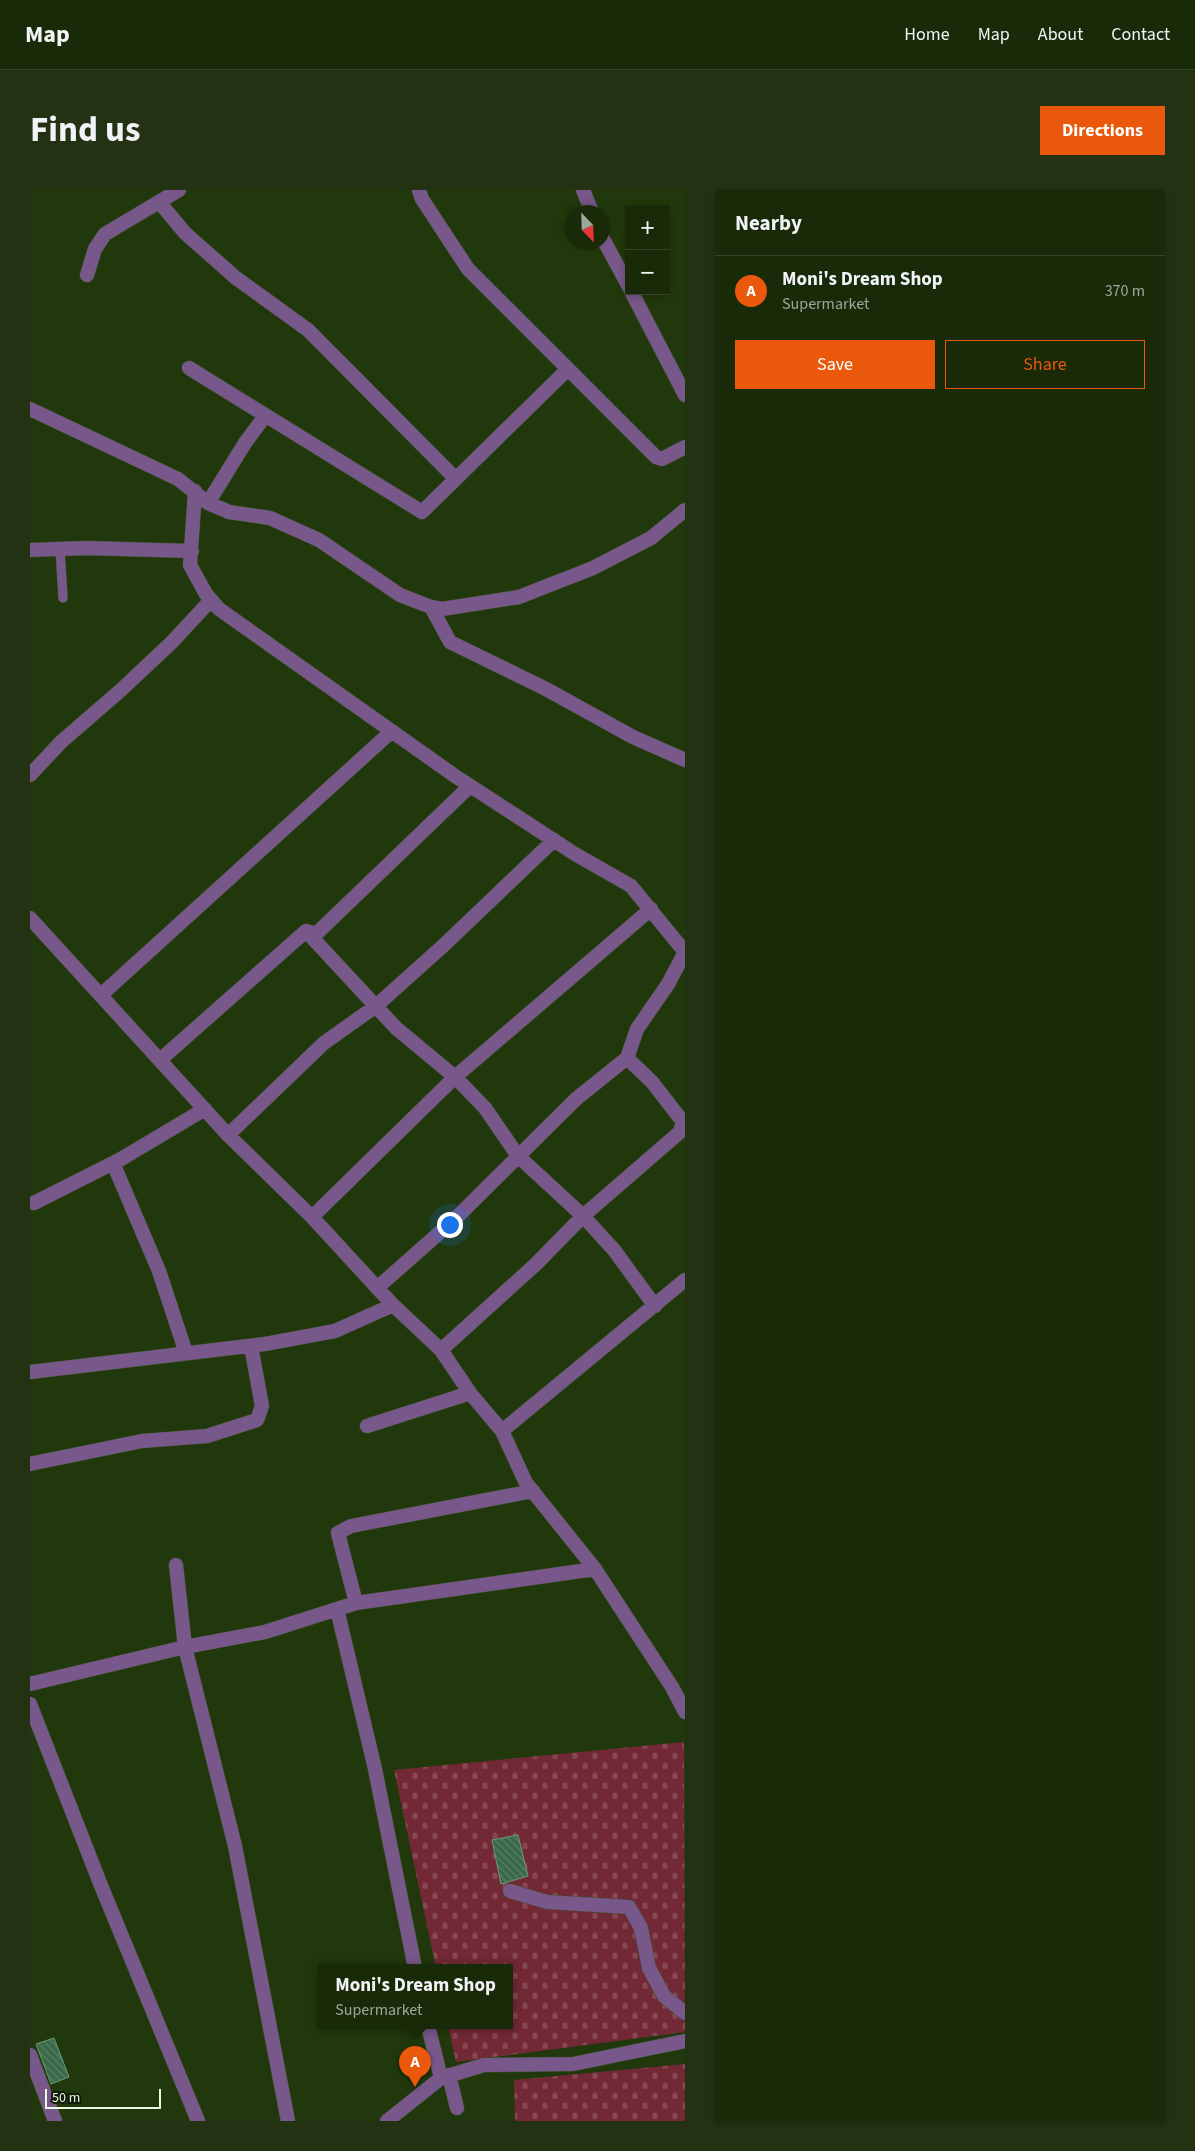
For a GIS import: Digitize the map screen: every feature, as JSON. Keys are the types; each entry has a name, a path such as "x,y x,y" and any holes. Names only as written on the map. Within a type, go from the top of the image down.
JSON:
{"street":[{"path":"87,275 95,249 106,234 134,215 160,203 179,190"},
{"path":"419,190 422,199 468,269 656,457 662,459 685,447"},
{"path":"583,190 589,205"},
{"path":"160,203 185,233 236,278 308,330 456,479"},
{"path":"609,250 625,280"},
{"path":"633,295 685,395"},
{"path":"189,368 422,512 567,370"},
{"path":"30,409 178,479 208,503 229,512 270,518 319,540 400,595 431,607 442,608 519,597 593,568 643,542 685,510"},
{"path":"208,503 245,443 265,416"},
{"path":"195,491 190,565 211,600 219,609 470,786 554,840 631,886 685,952 668,984 637,1029 626,1058 576,1099 455,1219 377,1288"},
{"path":"30,550 192,551"},
{"path":"30,775 61,742 121,690 172,642 211,600"},
{"path":"431,607 450,642 546,689 633,737 685,760"},
{"path":"101,995 392,731"},
{"path":"306,931 316,934 470,786"},
{"path":"228,1134 324,1042 376,1006 444,945 554,840"},
{"path":"312,1217 455,1077 651,909"},
{"path":"30,918 228,1134 312,1217 393,1305 441,1350 470,1393 502,1431 526,1483 594,1569 672,1687 685,1712"},
{"path":"306,931 396,1028 455,1077 485,1108 518,1156 583,1216 614,1250 656,1306"},
{"path":"160,1060 306,931"},
{"path":"441,1350 536,1264 583,1216 680,1132 684,1122 652,1082 626,1058"},
{"path":"34,1202 114,1163 205,1109"},
{"path":"114,1163 159,1271 186,1353"},
{"path":"502,1431 656,1306 685,1280"},
{"path":"30,1372 251,1346 336,1331 393,1305"},
{"path":"30,1464 142,1441 208,1436 257,1420 262,1406 251,1346"},
{"path":"367,1426 470,1393"},
{"path":"356,1603 338,1533 351,1526 533,1492"},
{"path":"176,1565 185,1647 235,1846 288,2121"},
{"path":"30,1684 185,1647 264,1632 356,1603 594,1569"},
{"path":"337,1609 375,1769 414,1964"},
{"path":"30,1704 100,1883 198,2121"},
{"path":"510,1891 547,1902 629,1907 641,1928 649,1968 664,1996 685,2013"},
{"path":"429,2029 457,2108"},
{"path":"387,2121 445,2077 484,2065 573,2064 685,2041"},
{"path":"30,2055 55,2121"}],"lane":[{"path":"60,549 63,598"}],"green space":[{"path":"684,1742 685,2032 456,2062 449,2029 513,2029 513,1964 435,1964 394,1770"},
{"path":"685,2064 685,2121 515,2121 514,2080"}],"building":[{"path":"518,1835 528,1876 501,1884 492,1840"},
{"path":"54,2038 69,2077 51,2084 36,2044"}],"place":[{"name":"Moni's Dream Shop","path":"415,2087"}]}
